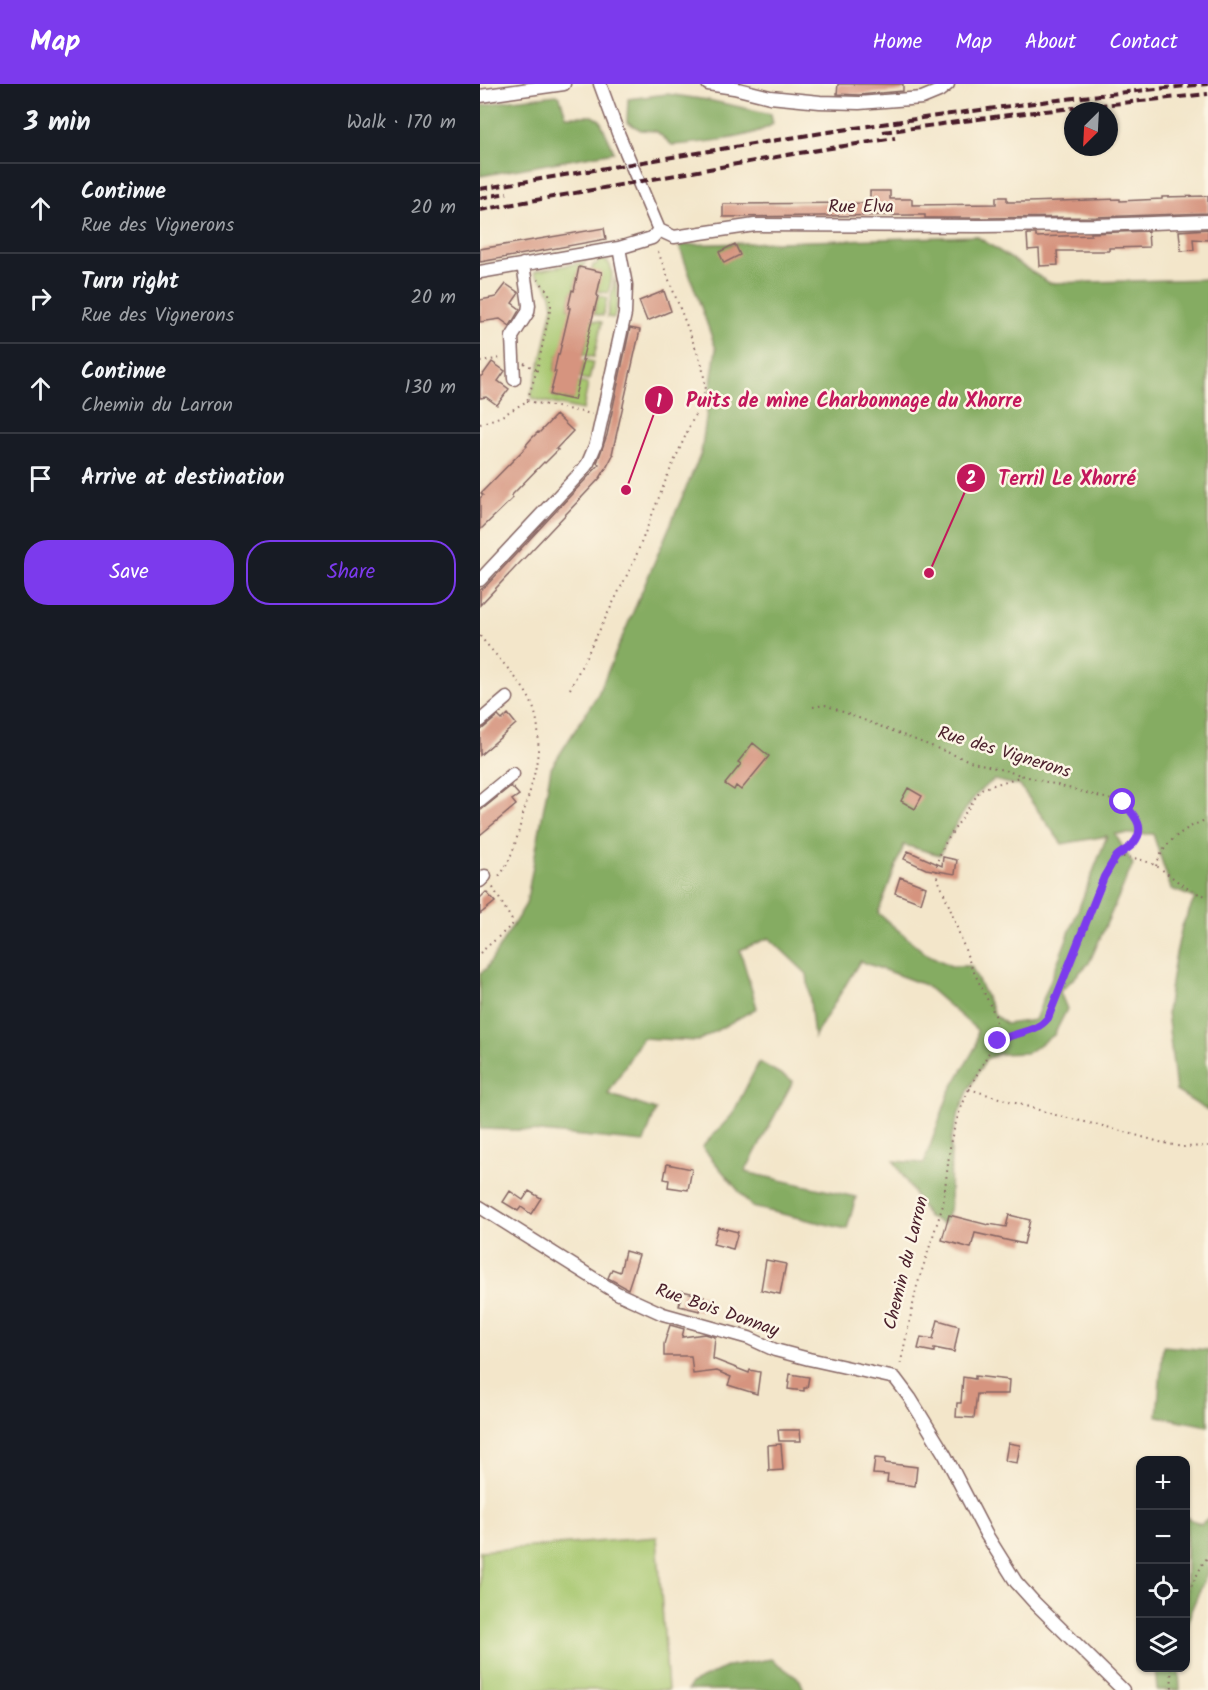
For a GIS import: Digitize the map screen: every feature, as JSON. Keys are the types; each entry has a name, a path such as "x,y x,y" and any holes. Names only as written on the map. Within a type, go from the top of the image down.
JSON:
{"street":[{"path":"480,96 564,84"},
{"path":"600,84 656,234"},
{"path":"708,84 770,97 820,102 860,102 922,98 939,91 948,84"},
{"name":"Rue Elva","path":"480,272 619,248 656,234 674,237 755,225 1096,225 1208,221"},
{"path":"480,580 582,471 596,444 627,303 619,248"},
{"path":"514,379 513,334 528,312 529,304 523,264"},
{"path":"480,721 507,699"},
{"path":"480,801 513,774"},
{"name":"Rue Bois Donnay","path":"480,1208 617,1293 663,1314 749,1338 775,1350 895,1378"},
{"path":"895,1378 945,1455 982,1526 1016,1582 1123,1690"}],"path":[{"path":"570,688 634,561 667,477 706,390 702,364 656,234"},
{"path":"480,424 502,416 527,401 550,317 551,303 547,290 535,276"},
{"path":"526,364 537,369"},
{"path":"527,401 603,416"},
{"path":"481,639 527,694 534,711 539,734 532,784 509,860 500,876 482,878"},
{"name":"Rue des Vignerons","path":"813,707 825,705 970,761 1123,802 1133,813 1140,827 1132,846 1116,857"},
{"path":"1024,775 981,789 944,845 936,877 971,966 994,1015 998,1041 1007,1036 1042,1026 1048,1018 1104,877 1116,857 1129,856 1156,866 1188,889 1208,896"},
{"path":"1156,866 1160,854 1187,827 1208,819"},
{"path":"480,952 513,922 493,886 482,878"},
{"name":"Chemin du Larron","path":"895,1378 901,1362 917,1286 943,1205 951,1139 969,1089 993,1045 998,1041"},
{"path":"969,1089 1059,1116 1182,1147 1208,1146"},
{"path":"1190,1588 1208,1557"},
{"path":"1171,1672 1172,1690"}],"green space":[{"path":"667,94 708,100 771,114 773,124 738,137 672,145 656,131 641,130 627,122 628,99"},
{"path":"557,95 560,97 566,116 593,116 600,120 614,152 480,176 480,106"},
{"path":"976,236 1049,283 1208,279 1208,970 1204,995 1208,1111 1176,1091 1167,1012 1182,926 1195,898 1171,889 1153,834 1115,834 1133,864 1089,963 1060,992 1067,1009 1054,1035 1027,1053 998,1054 986,1059 969,1089 951,1139 950,1207 944,1224 928,1217 894,1161 924,1163 949,1093 976,1046 977,1030 925,985 860,961 814,1037 807,974 769,938 740,950 757,1008 698,1041 642,1038 608,1094 656,1110 644,1142 519,1130 480,1129 480,973 486,969 526,904 551,768 598,694 701,453 716,349 679,245","holes":["994,780 1020,786 1062,844 1107,836 1035,1020 1006,1024 995,1015 971,966 951,966 925,953 878,913 904,845 940,855 959,820 982,789"]},
{"path":"603,259 608,262 611,270 612,277 608,293 598,291 592,270 598,260"},
{"path":"585,262 583,268 579,268 574,291 572,291 568,308 571,309 554,371 557,372 551,395 573,400 578,382 588,384 583,410 534,399 531,395 553,306 546,285 534,273"},
{"path":"615,278 618,300 614,318 607,317"},
{"path":"598,295 607,298 603,316 594,314"},
{"path":"591,320 602,322 594,357 584,355"},
{"path":"584,360 593,362 589,380 580,378"},
{"path":"759,1062 793,1081 745,1172 856,1197 847,1229 752,1207 702,1147 732,1115"},
{"path":"1163,1346 1208,1350 1208,1426 1157,1416"},
{"path":"1208,1518 1208,1571 1190,1615 1190,1519 1201,1524"},
{"path":"657,1537 668,1690 480,1690 480,1551"},
{"path":"771,1659 800,1680 804,1690 688,1690 691,1684 728,1666"},
{"path":"1155,1672 1179,1672 1180,1690 1157,1690"}],"building":[{"path":"838,84 903,84 903,91 859,95 837,94"},
{"path":"870,191 890,191 890,199 912,199 912,205 996,204 996,197 1007,197 1007,202 1028,202 1120,199 1120,201 1208,196 1208,213 982,218 925,218 925,215 723,217 723,204 870,203"},
{"path":"604,228 606,239 480,262 480,249"},
{"path":"1208,229 1208,240 1193,239 1194,250 1181,251 1179,231"},
{"path":"1148,231 1149,247 1109,248 1109,251 1057,251 1058,265 1040,266 1039,249 1028,250 1027,234 1036,234 1036,237"},
{"path":"735,244 740,255 724,263 719,252"},
{"path":"579,267 602,272 574,400 550,395"},
{"path":"506,284 519,293 512,303 520,309 510,326 500,319 480,322 480,300 496,297"},
{"path":"664,291 671,311 647,321 639,301"},
{"path":"630,328 640,330 613,455 605,470 480,605 480,590 599,465 597,463 607,435"},
{"path":"492,362 505,371 498,381 509,389 497,405 486,397 480,398 480,376"},
{"path":"556,415 573,431 556,449 558,450 511,496 513,498 480,530 480,498 483,495 481,493"},
{"path":"508,714 516,724 480,755 480,731 498,716 502,720"},
{"path":"753,743 769,756 741,790 736,786 734,790 725,784 741,764 738,762"},
{"path":"511,786 519,795 512,800 516,805 480,835 480,811"},
{"path":"908,788 922,796 915,809 901,801"},
{"path":"908,851 942,866 943,857 957,860 955,874 926,869 904,859"},
{"path":"900,877 926,887 921,903 895,893"},
{"path":"486,892 495,902 480,914 480,898"},
{"path":"667,1164 692,1169 688,1190 668,1187 669,1180 664,1179"},
{"path":"510,1191 523,1200 529,1191 541,1198 531,1214 521,1207 518,1211 503,1202"},
{"path":"949,1215 1006,1227 1009,1215 1030,1220 1024,1244 975,1233 971,1248 942,1240"},
{"path":"718,1227 738,1232 733,1249 713,1244"},
{"path":"625,1251 639,1255 628,1289 608,1278 612,1269 620,1272"},
{"path":"766,1260 786,1264 780,1294 761,1290"},
{"path":"682,1291 704,1296 700,1311 679,1306"},
{"path":"938,1320 959,1326 954,1352 934,1348 934,1352 918,1349 921,1337 933,1339"},
{"path":"670,1325 684,1329 682,1337 705,1334 715,1337 713,1359 749,1373 750,1370 760,1372 757,1394 728,1385 731,1377 717,1371 693,1374 691,1356 664,1356 664,1344"},
{"path":"790,1374 809,1377 807,1388 804,1388 804,1391 788,1389"},
{"path":"975,1376 1009,1380 1008,1394 977,1394 974,1418 956,1417 957,1403 961,1403 963,1377 975,1379"},
{"path":"778,1430 800,1430 801,1441 779,1441"},
{"path":"1008,1443 1020,1445 1017,1463 1005,1461"},
{"path":"781,1444 783,1470 769,1471 768,1445"},
{"path":"875,1458 885,1459 885,1463 917,1467 915,1486 887,1482 888,1475 873,1474"}],"railway":[{"path":"480,189 934,116 1208,84"},
{"path":"883,132 1016,114 1208,94"},
{"path":"480,210 895,138"},
{"path":"480,198 507,193"}],"place":[{"name":"Puits de mine Charbonnage du Xhorre","path":"626,490"},
{"name":"Terril Le Xhorré","path":"929,573"}],"route":[{"path":"998,1041 1007,1036 1042,1026 1048,1018 1104,877 1116,857 1132,846 1138,836 1140,827 1133,813 1123,802"}]}
